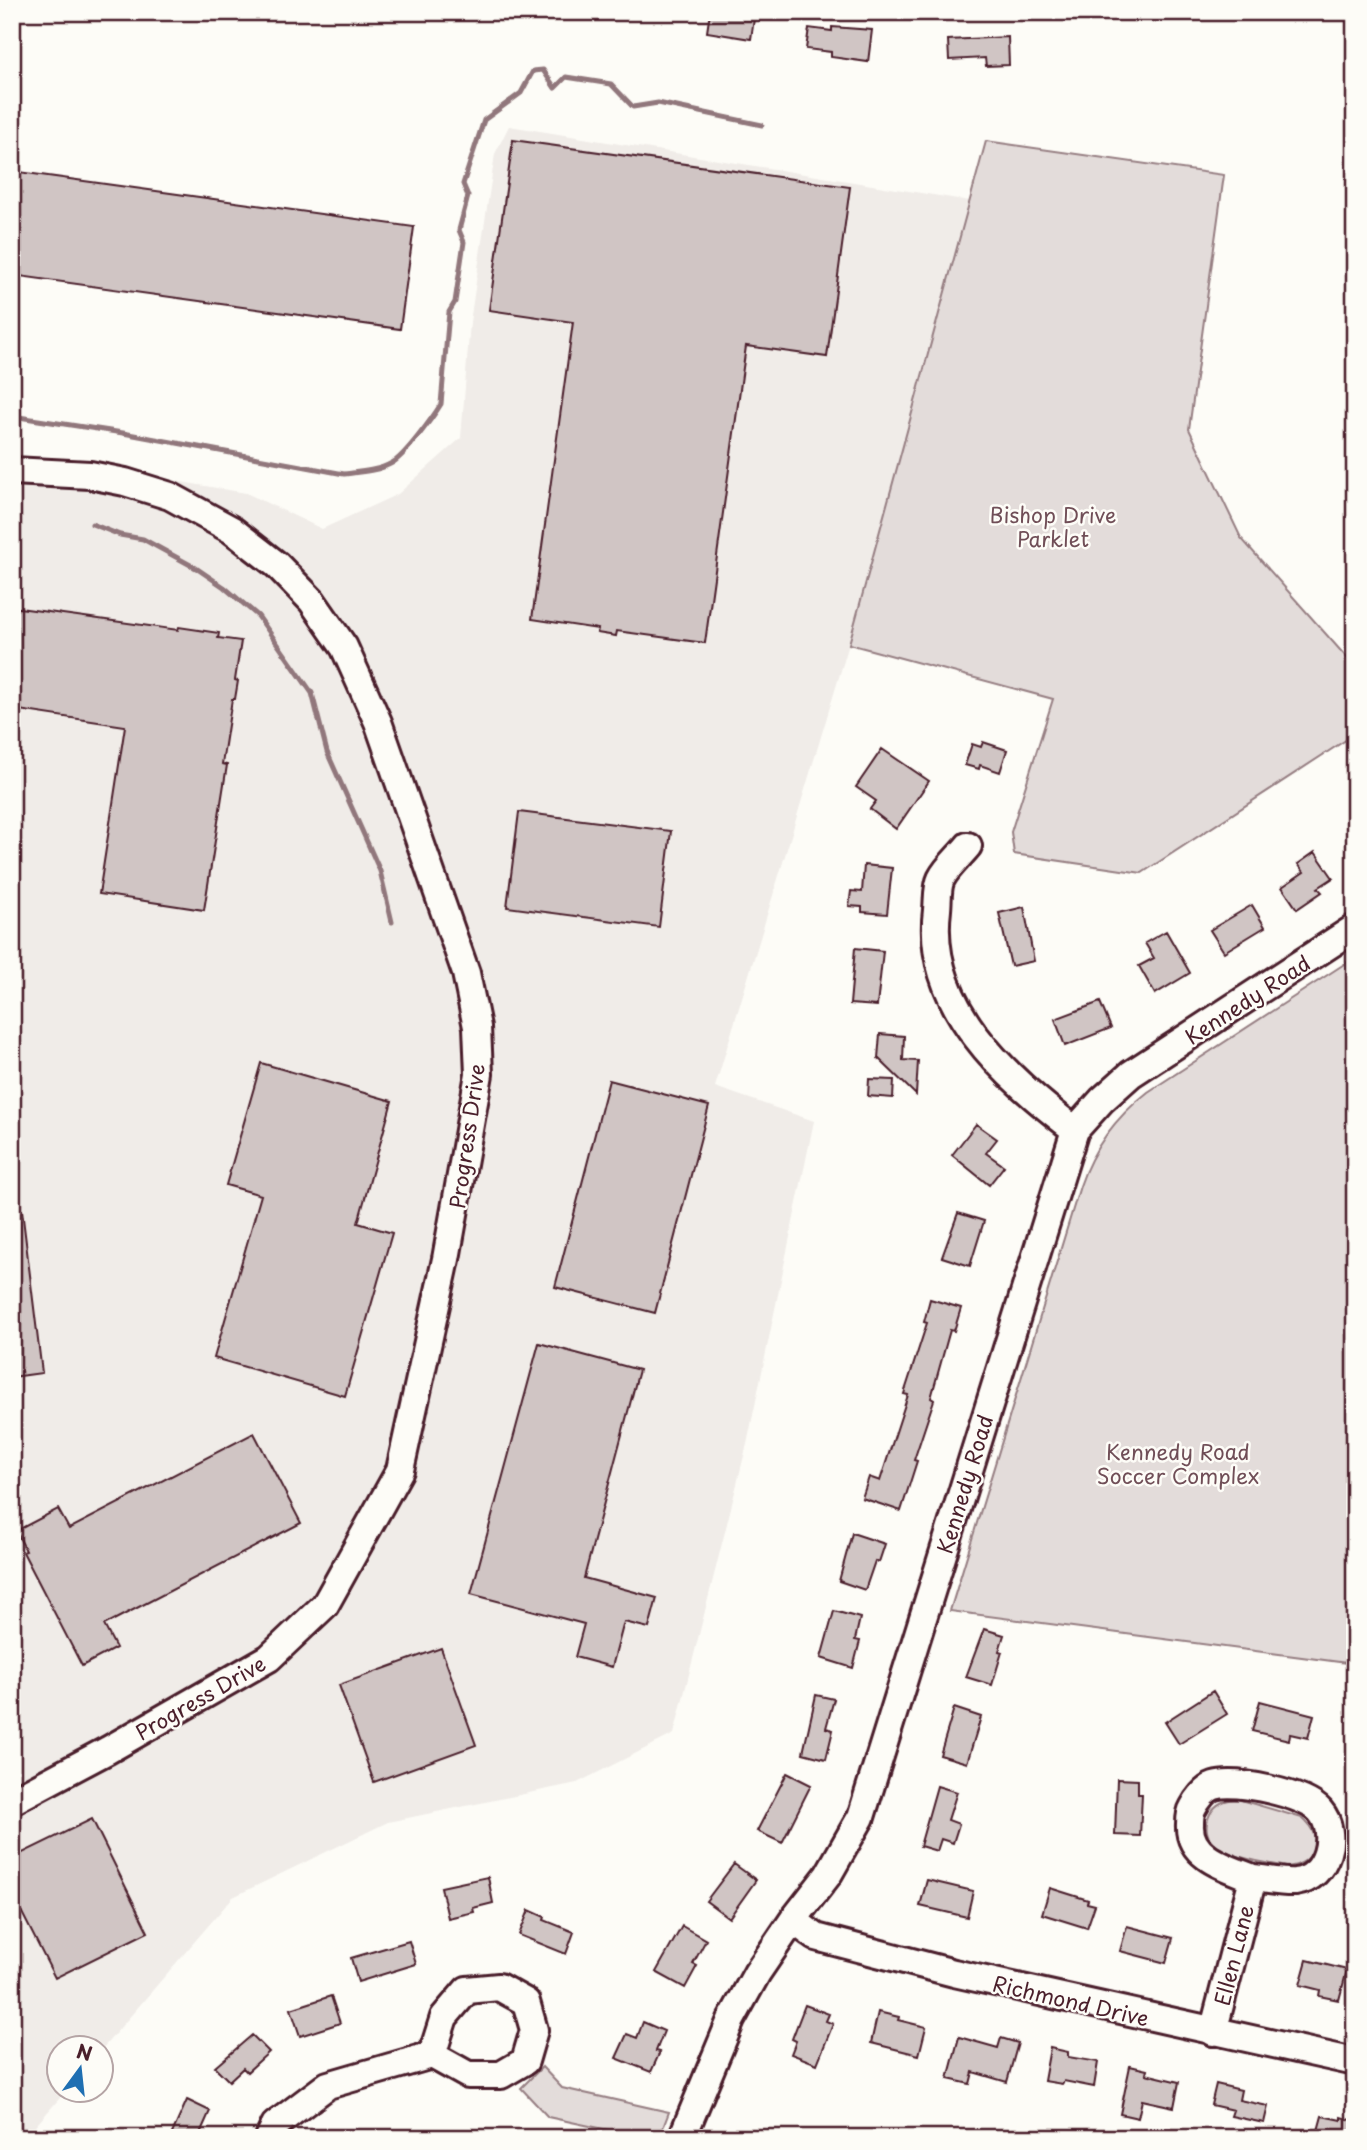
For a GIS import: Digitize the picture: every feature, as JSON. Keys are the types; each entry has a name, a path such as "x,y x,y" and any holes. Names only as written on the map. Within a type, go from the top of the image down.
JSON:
{"street":[{"name":"Progress Drive","path":"12,471 90,475 125,482 170,496 232,530 276,565 313,601 344,647 378,722 462,961 477,1027 479,1074 446,1259 400,1470 325,1605 269,1658 53,1781 12,1801"},
{"path":"968,846 940,880 935,922 939,966 958,1012 985,1048 1047,1108 1075,1130"},
{"name":"Kennedy Road","path":"682,2138 731,2020 757,1973 828,1875 861,1817 1075,1130 1102,1100 1131,1074 1355,928"},
{"name":"Ellen Lane","path":"1227,1783 1280,1792 1315,1806 1328,1821 1331,1834 1329,1849 1312,1875 1297,1882 1253,1878 1211,1861 1194,1845 1189,1828 1191,1811 1211,1787 1227,1783"},
{"name":"Ellen Lane","path":"1213,2032 1253,1878"},
{"name":"Richmond Drive","path":"793,1920 816,1937 954,1973 1355,2062"},
{"path":"269,2138 275,2125 328,2085 432,2055"}],"shaded area":[{"path":"509,126 970,201 849,644 715,1087 814,1121 747,1444 674,1734 577,1783 388,1822 233,1897 114,2035 46,2035 46,2104 55,2104 25,2138 12,2138 12,453 246,493 322,529 398,494 461,438 470,322 495,154"}],"green space":[{"name":"Bishop Drive Parklet","path":"986,141 1224,175 1189,429 1241,538 1355,667 1355,734 1142,873 1014,854 1011,832 1053,699 849,644"},
{"name":"Kennedy Road Soccer Complex","path":"1355,957 1355,1664 950,1611 1080,1186 1099,1146 1116,1122 1148,1092"},
{"path":"1237,1799 1302,1818 1309,1825 1315,1841 1310,1856 1296,1865 1286,1867 1231,1854 1219,1847 1210,1839 1206,1828 1210,1814 1221,1803"},
{"path":"542,2067 562,2088 669,2112 659,2138 646,2138 548,2117 521,2088"}],"building":[{"path":"710,12 755,12 751,39 707,32"},
{"path":"832,27 872,30 868,62 831,57 831,52 806,49 809,28 832,31"},
{"path":"1008,37 1009,65 986,66 985,58 949,60 948,40"},
{"path":"513,140 850,187 827,357 746,346 705,643 617,631 616,636 597,633 598,629 532,619 573,322 489,310"},
{"path":"12,171 414,227 400,329 12,275"},
{"path":"12,607 178,630 179,627 219,633 218,638 241,641 235,680 238,681 235,699 232,699 222,764 227,765 204,910 99,894 125,726 12,709"},
{"path":"983,742 1007,750 1000,772 980,765 979,769 965,765 972,744 981,747"},
{"path":"882,749 929,781 896,829 870,809 876,801 856,787"},
{"path":"519,812 671,831 659,927 507,907"},
{"path":"1315,852 1333,878 1318,888 1322,892 1297,909 1282,887 1304,872 1298,864"},
{"path":"864,865 892,868 887,914 862,912 862,907 849,906 851,891 862,892"},
{"path":"1252,905 1265,927 1224,952 1210,930"},
{"path":"1024,907 1034,961 1011,966 999,913"},
{"path":"1166,931 1190,973 1155,994 1139,966 1154,958 1145,943"},
{"path":"855,948 883,951 877,1006 850,1004"},
{"path":"1100,1002 1111,1028 1065,1046 1055,1019"},
{"path":"880,1034 904,1036 903,1060 918,1061 916,1095 878,1058"},
{"path":"261,1063 392,1101 358,1223 392,1233 345,1396 214,1358 261,1195 226,1185"},
{"path":"869,1079 894,1080 893,1098 868,1096"},
{"path":"609,1080 709,1106 655,1313 555,1287"},
{"path":"976,1124 997,1139 986,1153 1004,1166 989,1185 952,1155"},
{"path":"12,1210 22,1210 42,1373 12,1377"},
{"path":"958,1213 984,1221 970,1266 942,1257"},
{"path":"930,1299 961,1308 954,1331 950,1330 931,1398 934,1400 901,1511 862,1498 869,1477 880,1481 908,1395 904,1394 927,1323 924,1322"},
{"path":"539,1343 639,1370 584,1578 657,1598 649,1628 624,1622 612,1667 575,1657 584,1624 471,1594"},
{"path":"254,1433 301,1523 104,1625 116,1648 82,1666 23,1552 26,1551 16,1531 58,1509 69,1529"},
{"path":"852,1533 885,1544 879,1562 875,1561 865,1590 839,1581"},
{"path":"834,1611 860,1618 855,1640 860,1641 853,1668 821,1658"},
{"path":"984,1629 1004,1635 992,1685 966,1677"},
{"path":"441,1648 476,1745 374,1782 339,1685"},
{"path":"1213,1691 1227,1714 1179,1744 1165,1722"},
{"path":"816,1695 834,1699 826,1728 833,1730 826,1759 803,1753"},
{"path":"1260,1701 1314,1715 1308,1738 1290,1734 1289,1740 1252,1731"},
{"path":"954,1708 981,1717 967,1763 940,1755"},
{"path":"787,1773 811,1785 782,1843 757,1831"},
{"path":"1117,1779 1138,1780 1138,1794 1142,1794 1140,1836 1115,1835"},
{"path":"937,1786 957,1792 948,1820 959,1824 953,1843 941,1839 937,1851 920,1846"},
{"path":"92,1819 148,1932 55,1978 12,1893 12,1858"},
{"path":"734,1864 756,1880 729,1918 706,1901"},
{"path":"488,1877 493,1903 473,1908 474,1912 448,1918 441,1887"},
{"path":"927,1880 973,1891 967,1917 920,1906"},
{"path":"1050,1888 1088,1900 1087,1903 1095,1905 1087,1928 1042,1914"},
{"path":"529,1910 545,1917 544,1920 574,1932 566,1954 519,1935"},
{"path":"682,1926 706,1940 693,1964 697,1966 685,1988 656,1972"},
{"path":"1127,1926 1173,1938 1166,1963 1120,1951"},
{"path":"409,1941 416,1964 358,1982 351,1958"},
{"path":"1307,1960 1347,1970 1339,2000 1319,1996 1320,1990 1300,1985"},
{"path":"331,1996 340,2023 300,2036 291,2009"},
{"path":"805,2005 829,2014 826,2021 833,2024 817,2064 791,2054 796,2041 792,2039"},
{"path":"878,2012 926,2027 919,2055 871,2043"},
{"path":"643,2022 664,2031 656,2051 660,2052 651,2072 616,2058 627,2034 637,2038"},
{"path":"252,2035 269,2052 247,2072 243,2068 229,2081 215,2067"},
{"path":"959,2037 998,2048 1001,2038 1018,2043 1007,2082 973,2072 970,2084 948,2079"},
{"path":"1050,2048 1068,2052 1068,2057 1098,2062 1094,2087 1064,2081 1062,2084 1044,2081"},
{"path":"1130,2066 1147,2070 1146,2074 1179,2082 1174,2107 1142,2100 1138,2118 1120,2114"},
{"path":"1216,2084 1241,2090 1239,2100 1268,2106 1264,2123 1231,2116 1233,2110 1211,2105"},
{"path":"187,2100 210,2111 198,2138 170,2138"},
{"path":"1322,2116 1355,2121 1355,2138 1316,2138"}],"waterway":[{"path":"12,416 123,433 344,474 387,466 411,445 441,404 449,312 455,302 464,242 459,230 468,196 463,184 484,120 521,93 533,71 543,70 555,88 566,77 611,84 633,107 658,103 762,125"},
{"path":"92,524 120,535 143,539 196,568 224,587 258,616 312,693 327,752 380,871 392,922"}]}
